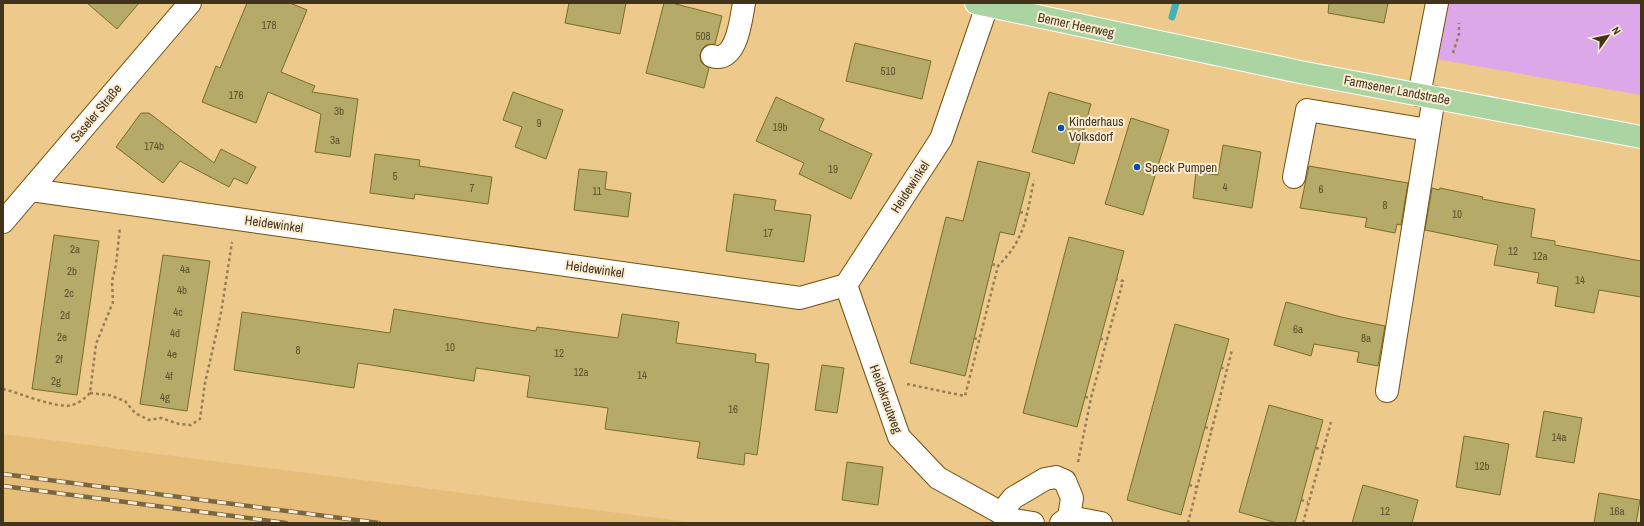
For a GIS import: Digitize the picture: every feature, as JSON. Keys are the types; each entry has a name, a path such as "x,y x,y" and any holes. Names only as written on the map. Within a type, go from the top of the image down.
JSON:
{"main road":[{"name":"Berner Heerweg","path":"981,4 1153,42"},
{"name":"Farmsener Landstraße","path":"1153,42 1641,137"}],"street":[{"name":"Saseler Straße","path":"3,222 190,3"},
{"path":"712,56 717,58 723,56 732,47 736,39 744,3"},
{"path":"1387,391 1428,130 1427,96 1437,3"},
{"name":"Heidewinkel","path":"31,190 800,298 846,285 941,138 981,4"},
{"path":"1294,177 1307,110 1428,130"},
{"name":"Heidekrautweg","path":"846,285 899,437 938,478 1014,520 1033,523"},
{"path":"1001,513 1012,498 1045,479 1056,477 1065,481 1072,498 1065,520 1101,523"}],"path":[{"path":"879,379 965,396 998,266 1011,253 1021,237 1034,180"},
{"path":"3,389 54,403 71,405 80,402 90,393 96,344 113,302 112,280 119,249 123,203"},
{"path":"1020,212 1027,214"},
{"path":"90,393 109,395 125,401 135,413 149,420 161,418 179,424 192,425 200,419 205,383 229,266 235,218"},
{"path":"992,264 998,266"},
{"path":"1065,481 1078,465 1091,398 1123,281 1116,279"},
{"path":"974,338 980,340"},
{"path":"1100,339 1108,338"},
{"path":"1188,523 1232,350"},
{"path":"1221,367 1226,371"},
{"path":"1085,397 1091,398"},
{"path":"1303,523 1331,422"},
{"path":"1204,427 1212,430"},
{"path":"1316,448 1323,450"},
{"path":"1189,485 1197,487"},
{"path":"1301,500 1308,502"}],"shaded area":[{"path":"1440,3 1641,3 1641,95 1431,58"},
{"path":"3,434 696,523 3,523"}],"building":[{"path":"87,3 139,3 117,29"},
{"path":"247,3 290,3 307,10 281,72 315,86 312,92 358,99 350,157 315,152 321,114 268,92 256,123 202,102 216,66 220,68"},
{"path":"569,3 626,3 620,34 565,23"},
{"path":"664,3 672,3 722,16 715,44 706,45 702,49 700,55 701,62 709,68 704,88 646,73"},
{"path":"1329,3 1388,3 1384,23 1328,13"},
{"path":"855,43 931,61 922,99 846,81"},
{"path":"513,92 563,110 546,159 515,147 522,127 503,120"},
{"name":"Kinderhaus Volksdorf","path":"1049,92 1091,104 1074,164 1032,152"},
{"path":"776,97 824,119 819,130 872,154 851,199 799,174 804,163 756,141"},
{"path":"141,113 149,113 214,163 221,149 256,167 247,184 234,178 229,187 180,161 163,183 116,147"},
{"name":"Speck Pumpen","path":"1131,118 1169,130 1143,215 1105,204"},
{"path":"1223,145 1261,152 1252,208 1193,198 1196,172 1218,175"},
{"path":"375,154 420,160 419,166 492,177 488,204 415,194 414,199 370,193"},
{"path":"978,161 1030,173 1014,235 1000,232 965,376 910,363 946,217 963,221"},
{"path":"1309,166 1408,183 1401,225 1397,224 1395,233 1365,227 1367,218 1300,208"},
{"path":"579,169 607,172 605,189 631,193 628,217 574,210"},
{"path":"1432,188 1439,190 1440,188 1483,197 1482,199 1535,209 1531,237 1555,241 1555,245 1641,261 1641,297 1599,290 1594,313 1555,306 1558,287 1537,283 1539,273 1494,265 1498,245 1425,230"},
{"path":"734,194 776,200 774,210 811,215 804,262 726,251"},
{"path":"54,235 99,241 77,395 32,389"},
{"path":"1069,237 1124,251 1077,427 1023,413"},
{"path":"163,255 210,261 187,411 140,404"},
{"path":"1286,302 1341,317 1385,326 1378,366 1357,362 1359,352 1314,344 1311,356 1274,345"},
{"path":"394,309 536,331 537,327 618,338 622,314 679,322 676,343 756,354 755,362 769,364 757,455 745,453 744,465 697,458 700,442 605,429 608,408 527,397 530,376 476,368 474,381 358,363 354,388 234,370 242,312 390,333"},
{"path":"1175,324 1229,339 1181,515 1127,500"},
{"path":"822,365 844,368 837,413 815,410"},
{"path":"1269,405 1323,420 1295,523 1277,523 1239,512"},
{"path":"1544,411 1582,418 1574,463 1536,457"},
{"path":"1464,436 1509,444 1500,495 1456,487"},
{"path":"847,462 883,467 878,505 842,500"},
{"path":"1363,485 1418,500 1412,523 1352,523"},
{"path":"1599,493 1640,500 1636,523 1594,523"}],"waterway":[{"path":"1172,17 1176,3"}],"railway":[{"path":"3,474 379,523"},
{"path":"3,486 286,523"}],"place":[{"name":"Kinderhaus Volksdorf","path":"1061,128"},
{"name":"Speck Pumpen","path":"1137,167"}]}
